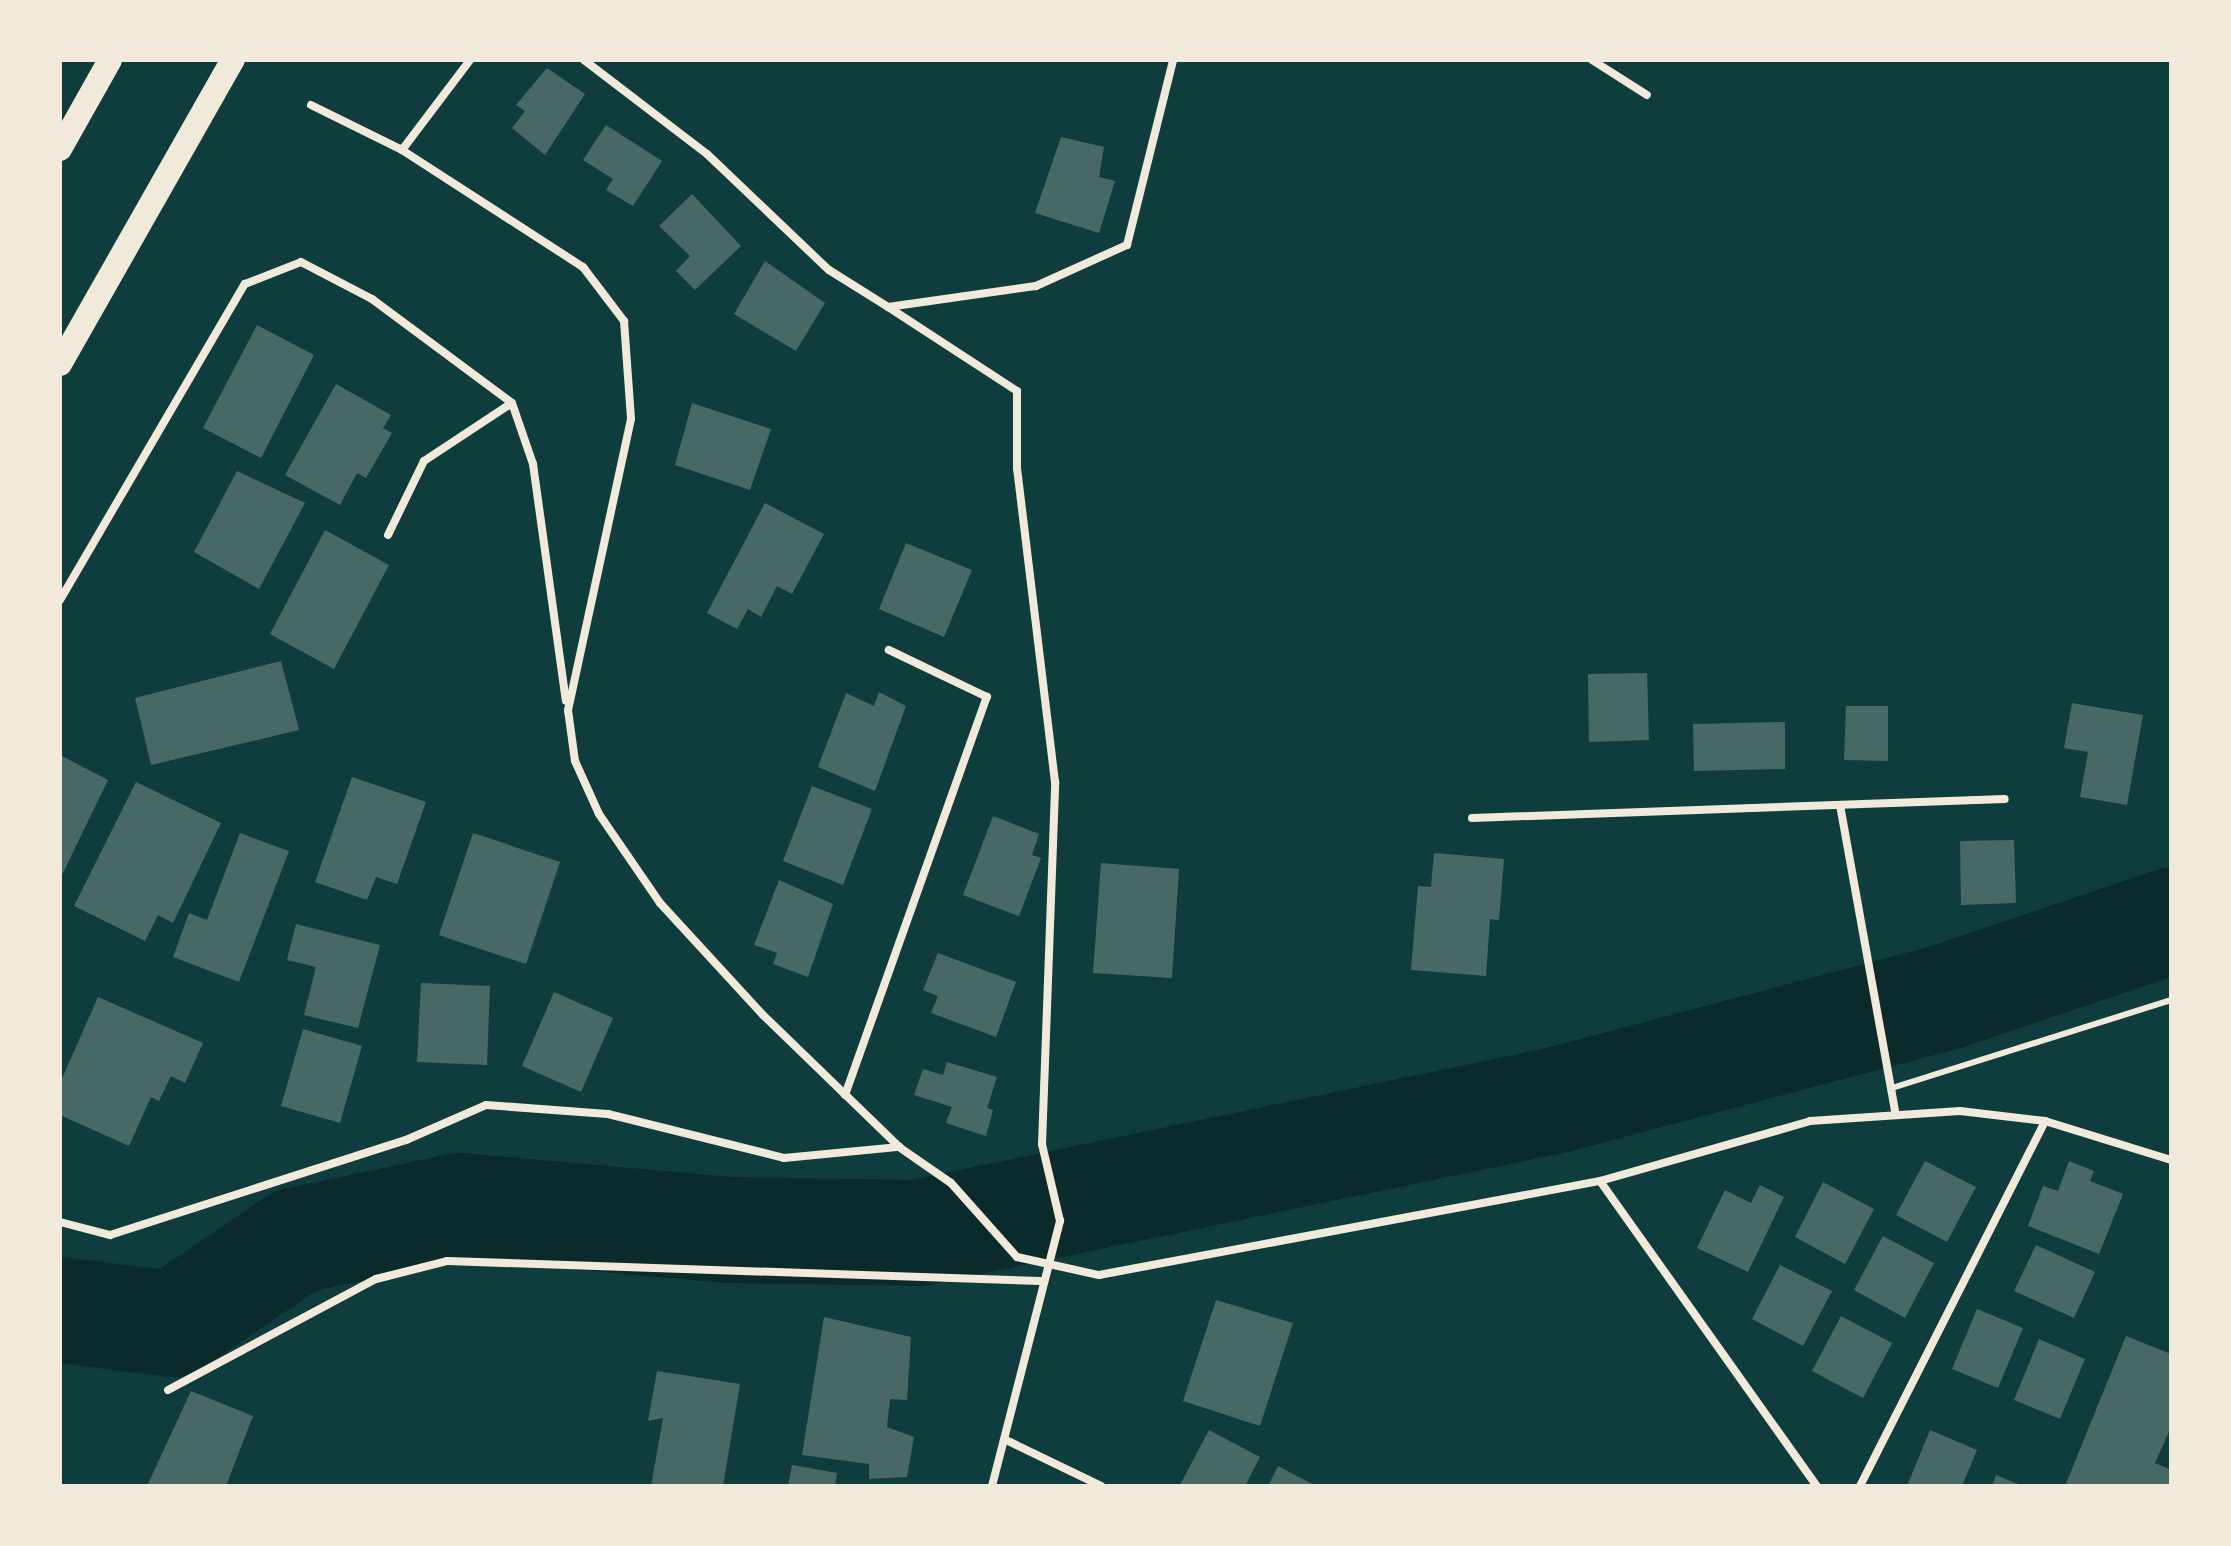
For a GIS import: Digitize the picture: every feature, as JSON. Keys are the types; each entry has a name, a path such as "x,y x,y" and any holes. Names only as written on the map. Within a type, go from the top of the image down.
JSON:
{"highway":[{"path":"60,149 110,60"},
{"path":"60,364 233,60"}],"street":[{"path":"402,150 470,60"},
{"path":"584,60 707,154 829,270 1017,391 1017,468 1055,782 1042,1144 1060,1221 1048,1267 1040,1281 1006,1440 992,1486"},
{"path":"888,307 1036,286 1127,245 1173,60"},
{"path":"1592,60 1647,95"},
{"path":"311,105 402,150 583,267 624,321 631,419 568,710"},
{"path":"60,600 245,284 301,262 372,299 512,403 533,464 575,761 599,814 660,903 899,1147 951,1183 1017,1257 1048,1267 1099,1275 1600,1181 1810,1121 1960,1111 2045,1121 2171,1160"},
{"path":"388,535 424,461 512,403"},
{"path":"845,1095 987,697 889,650"},
{"path":"1472,818 2005,799"},
{"path":"1840,805 1896,1115"},
{"path":"60,1222 110,1235 406,1140 486,1105 608,1114 784,1158 899,1147"},
{"path":"1860,1486 2045,1121"},
{"path":"1600,1181 1817,1486"},
{"path":"168,1390 376,1279 447,1261 1040,1281"},
{"path":"1006,1440 1101,1486"}],"lane":[{"path":"1892,1088 2171,1000"}],"building":[{"path":"547,68 585,94 545,155 512,128 525,111 516,105"},
{"path":"606,125 662,161 633,206 606,190 613,179 583,160"},
{"path":"1061,137 1104,147 1099,177 1115,181 1099,233 1035,213"},
{"path":"692,194 741,246 695,290 676,271 690,256 659,226"},
{"path":"765,261 825,303 796,351 734,314"},
{"path":"257,325 314,355 261,458 203,428"},
{"path":"336,384 391,415 383,428 392,433 366,478 357,473 340,505 285,475"},
{"path":"692,403 771,429 750,490 675,465"},
{"path":"237,471 305,503 259,589 194,552"},
{"path":"765,503 824,534 792,594 777,586 761,617 748,609 737,629 707,613"},
{"path":"325,530 389,565 334,669 270,634"},
{"path":"906,543 972,570 944,637 879,609"},
{"path":"281,661 299,730 151,765 135,698"},
{"path":"1647,673 1649,740 1589,742 1588,674"},
{"path":"879,692 906,706 875,791 818,767 846,693 874,706"},
{"path":"2072,703 2143,715 2127,805 2080,797 2088,752 2064,748"},
{"path":"1846,706 1888,706 1888,761 1844,760"},
{"path":"1785,722 1785,769 1694,771 1693,724"},
{"path":"60,755 108,780 60,879"},
{"path":"352,777 426,802 397,884 376,877 367,900 315,882"},
{"path":"136,782 221,823 173,923 158,915 145,941 74,906"},
{"path":"812,786 872,809 843,885 783,861"},
{"path":"993,816 1039,834 1032,855 1041,858 1019,916 963,895"},
{"path":"240,833 289,851 239,982 173,957 189,913 207,920"},
{"path":"473,833 560,862 526,964 439,935"},
{"path":"2014,840 2016,903 1961,905 1960,841"},
{"path":"1434,853 1504,859 1499,920 1490,919 1486,976 1411,970 1418,886 1431,887"},
{"path":"1101,863 1179,869 1172,978 1093,973"},
{"path":"779,880 833,904 808,977 773,964 777,953 754,945"},
{"path":"296,924 380,945 358,1028 304,1015 316,967 287,960"},
{"path":"938,953 1016,982 996,1037 931,1013 938,996 923,990"},
{"path":"421,983 490,986 487,1065 417,1062"},
{"path":"554,992 613,1018 581,1092 522,1066"},
{"path":"98,997 203,1043 185,1083 171,1076 159,1101 151,1097 129,1146 60,1115 60,1083"},
{"path":"303,1029 362,1046 340,1123 281,1106"},
{"path":"947,1062 997,1077 987,1108 993,1110 986,1136 946,1123 952,1107 914,1095 923,1069 943,1075"},
{"path":"1925,1161 1976,1187 1947,1242 1896,1215"},
{"path":"2069,1161 2094,1171 2090,1181 2123,1194 2099,1254 2028,1226 2043,1186 2058,1191"},
{"path":"1823,1182 1874,1209 1845,1264 1795,1237"},
{"path":"1760,1185 1784,1197 1748,1272 1697,1248 1725,1190 1751,1203"},
{"path":"1883,1236 1934,1263 1905,1318 1854,1290"},
{"path":"2036,1245 2095,1272 2074,1318 2014,1291"},
{"path":"1780,1265 1832,1291 1803,1346 1752,1319"},
{"path":"1216,1300 1293,1323 1260,1426 1183,1401"},
{"path":"1977,1309 2023,1328 1998,1388 1952,1369"},
{"path":"1841,1316 1892,1343 1863,1398 1812,1371"},
{"path":"824,1317 911,1337 907,1400 890,1399 887,1427 914,1437 907,1477 869,1479 869,1464 802,1455"},
{"path":"2126,1336 2171,1354 2171,1427 2155,1463 2171,1470 2171,1486 2065,1486"},
{"path":"2039,1339 2085,1359 2060,1419 2014,1400"},
{"path":"657,1371 740,1384 723,1486 651,1486 663,1418 648,1421"},
{"path":"191,1391 253,1416 226,1486 147,1486"},
{"path":"1209,1430 1260,1457 1245,1486 1180,1485"},
{"path":"1930,1430 1977,1450 1962,1486 1907,1486"},
{"path":"792,1465 837,1473 835,1486 788,1486"},
{"path":"1278,1466 1316,1486 1268,1486"},
{"path":"1996,1475 2023,1486 1992,1486"}],"waterway":[{"path":"60,1310 173,1324 295,1241 460,1206 730,1230 917,1233 1553,1101 1943,998 2171,921"}]}
